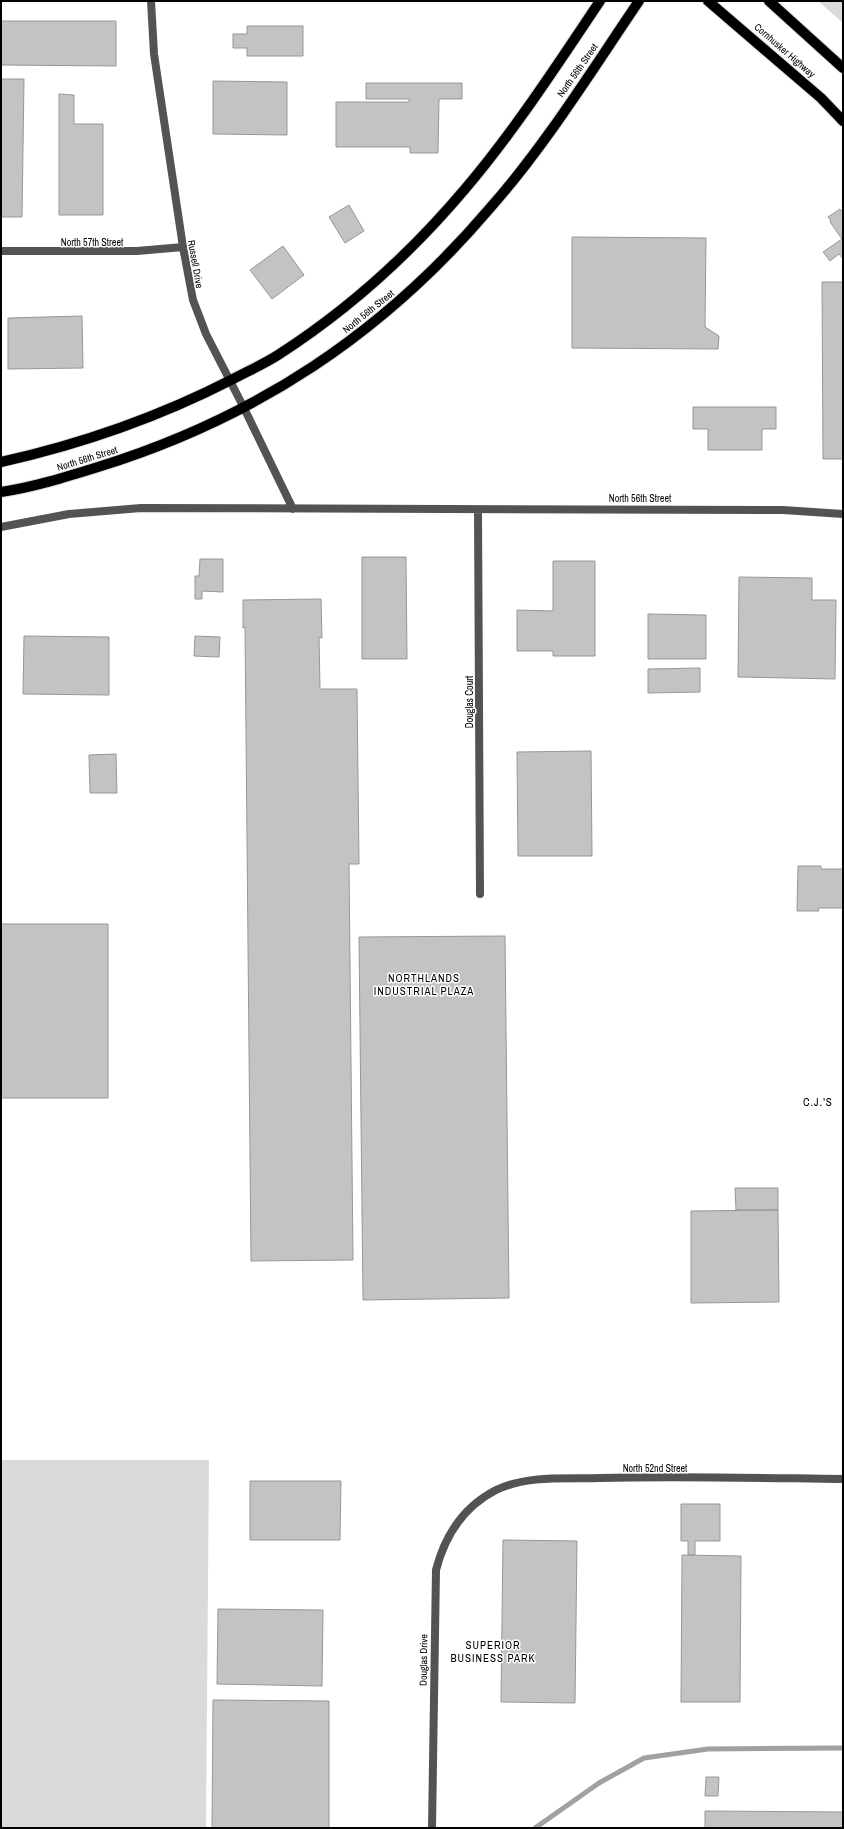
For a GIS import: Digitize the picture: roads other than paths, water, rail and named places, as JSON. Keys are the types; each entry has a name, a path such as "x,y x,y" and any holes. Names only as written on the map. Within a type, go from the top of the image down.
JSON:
{"main road":[{"name":"North 56th Street","path":"1,462 56,448 120,429 182,404 276,356 327,321 393,265 436,222 466,189 505,139 600,1"},
{"name":"North 56th Street","path":"1,492 63,478 125,459 174,440 244,408 294,380 343,347 401,300 459,244 492,206 532,156 639,1"},
{"name":"Cornhusker Highway","path":"708,1 821,98 843,121"},
{"path":"769,1 843,68"}],"street":[{"name":"Russell Drive","path":"151,1 154,54 183,247 197,314 292,509"},
{"name":"North 57th Street","path":"1,251 124,252 183,247"},
{"name":"North 56th Street","path":"1,527 69,514 141,508 783,510 843,514"},
{"name":"Douglas Court","path":"478,510 480,894"},
{"name":"North 52nd Street","path":"474,1505 497,1490 515,1483 534,1480 622,1478 843,1479"},
{"name":"Douglas Drive","path":"432,1828 434,1588 436,1570 441,1551 449,1534 460,1518 474,1505"}],"waterway":[{"path":"535,1828 599,1783 644,1758 708,1749 843,1748"}],"district":[{"name":"NORTHLANDS INDUSTRIAL PLAZA","path":"424,984"},
{"name":"C.J.'S","path":"818,1102"},
{"name":"SUPERIOR BUSINESS PARK","path":"493,1651"}]}
